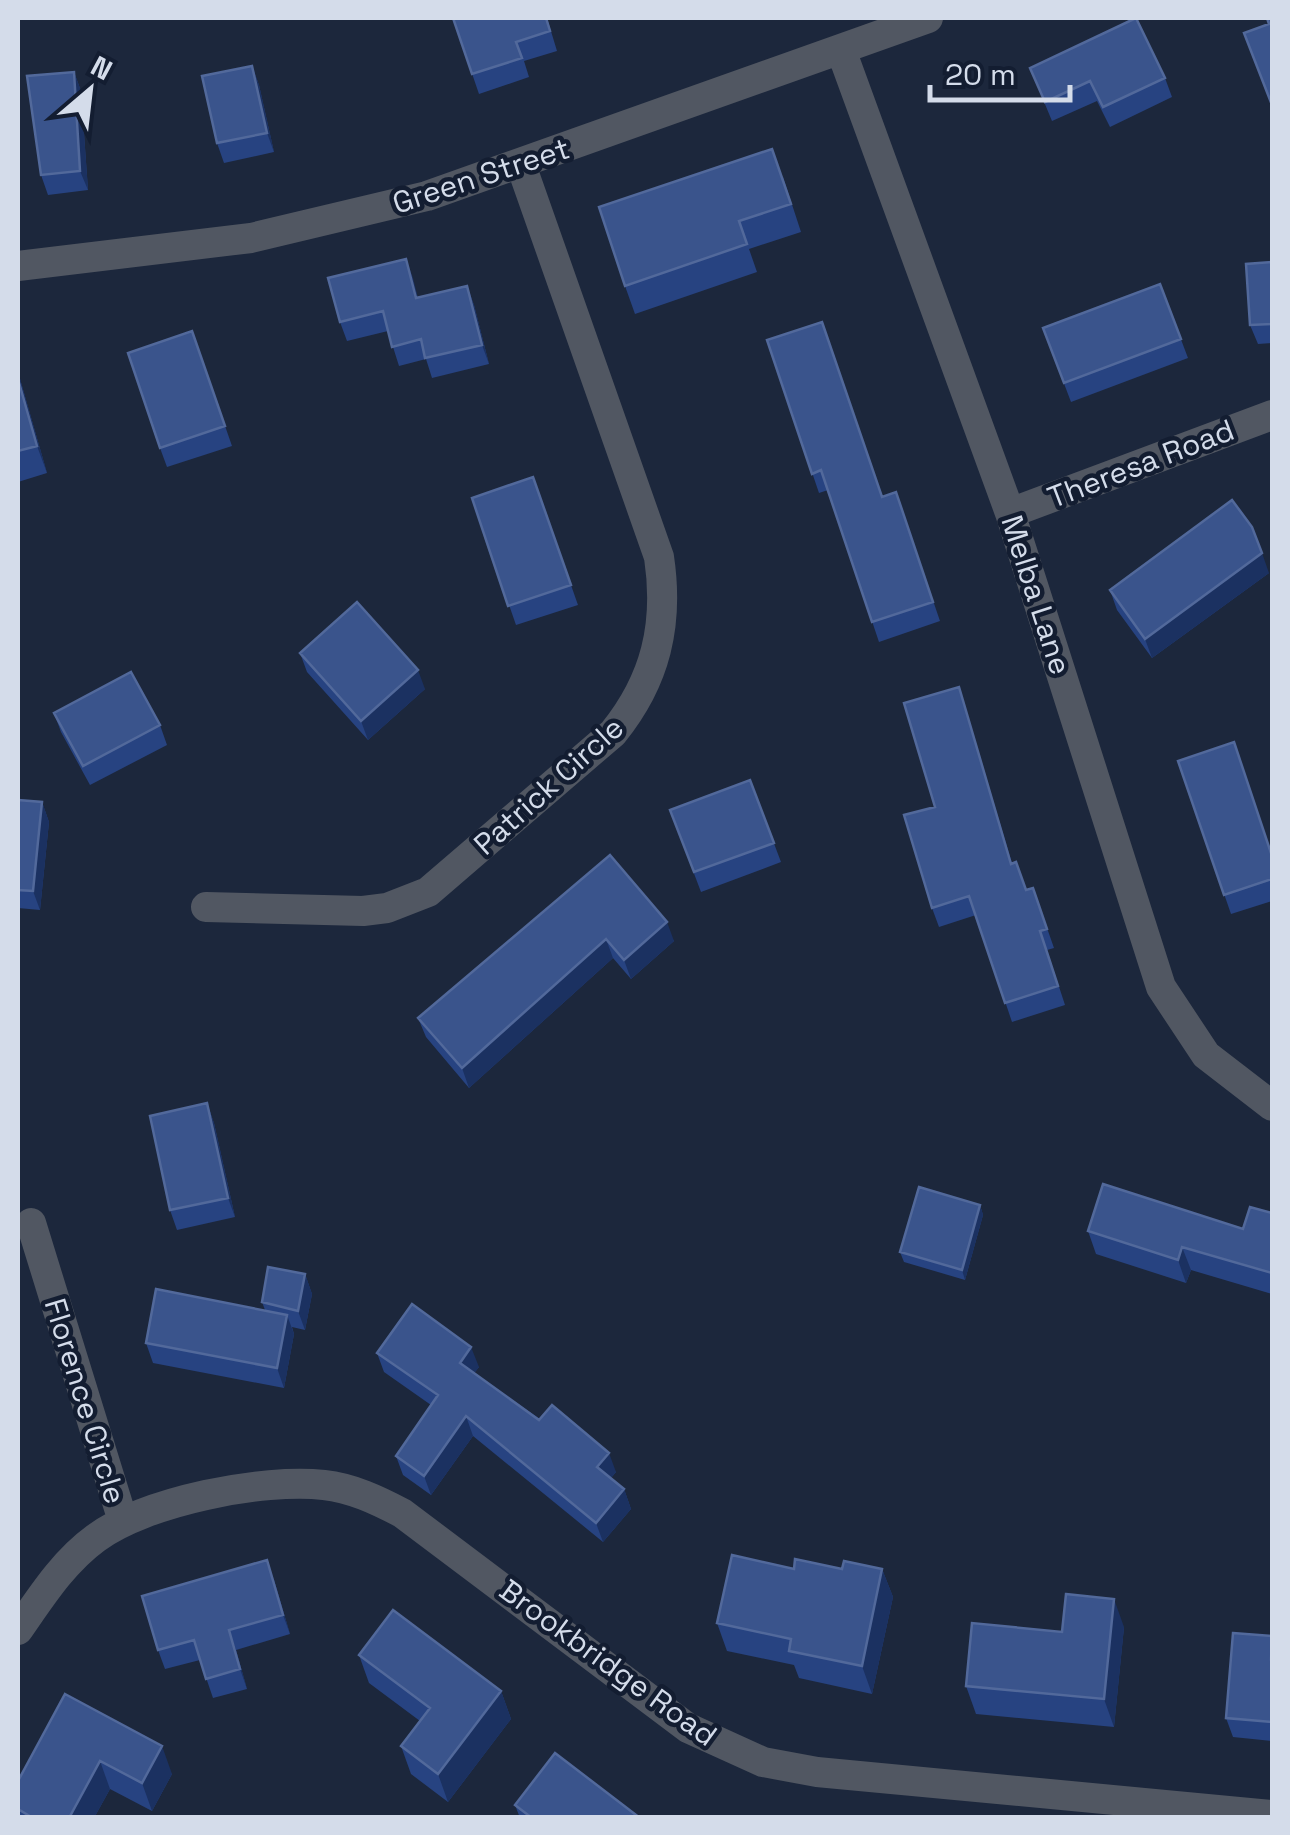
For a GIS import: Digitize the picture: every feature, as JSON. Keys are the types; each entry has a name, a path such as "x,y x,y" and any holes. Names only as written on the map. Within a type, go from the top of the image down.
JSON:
{"street":[{"name":"Green Street","path":"18,266 252,238 326,223 521,166 928,18"},
{"name":"Melba Lane","path":"841,50 1010,513 1161,987 1206,1055 1247,1091 1272,1106"},
{"name":"Patrick Circle","path":"206,907 363,911 428,892 613,733 630,712 654,664 664,610 659,557 521,166"},
{"name":"Theresa Road","path":"1010,513 1272,415"},
{"name":"Florence Circle","path":"31,1224 123,1521"},
{"name":"Brookbridge Road","path":"18,1630 64,1568 123,1521 210,1496 288,1484 350,1490 402,1513 432,1533 688,1728 763,1762 817,1772 1272,1815"}],"building":[{"path":"453,18 546,18 550,31 516,42 522,58 472,74"},
{"path":"1136,18 1165,78 1103,107 1090,81 1045,102 1030,68"},
{"path":"1267,18 1272,18 1272,105 1244,33 1269,24"},
{"path":"252,66 267,133 217,143 202,76"},
{"path":"74,72 80,171 41,175 27,76"},
{"path":"772,149 791,204 739,221 747,244 625,286 599,207"},
{"path":"406,259 416,298 467,286 482,345 425,358 421,339 392,347 383,311 340,322 328,278"},
{"path":"1272,262 1272,324 1250,325 1246,264"},
{"path":"1160,284 1181,339 1064,383 1043,328"},
{"path":"822,322 882,497 896,492 933,602 872,622 821,470 812,474 767,340"},
{"path":"192,331 225,426 160,448 128,353"},
{"path":"18,379 37,446 18,451"},
{"path":"533,477 571,585 508,606 472,498"},
{"path":"1232,500 1252,527 1262,553 1145,639 1110,590"},
{"path":"357,602 418,670 361,721 300,653"},
{"path":"131,672 160,725 83,766 54,713"},
{"path":"959,687 1011,864 1016,862 1026,890 1033,888 1047,929 1040,931 1058,986 1005,1003 969,896 932,908 904,815 935,807 904,703"},
{"path":"1234,742 1272,856 1272,879 1224,895 1178,761"},
{"path":"750,780 774,843 694,872 670,810"},
{"path":"18,800 42,802 33,891 18,890"},
{"path":"610,855 667,922 624,960 606,939 462,1068 418,1018"},
{"path":"207,1103 228,1198 170,1210 150,1116"},
{"path":"1103,1184 1243,1229 1250,1207 1272,1213 1272,1273 1182,1247 1178,1260 1088,1231"},
{"path":"919,1187 980,1205 962,1270 900,1252"},
{"path":"268,1267 305,1274 298,1311 262,1302"},
{"path":"156,1289 287,1315 277,1368 146,1343"},
{"path":"412,1304 471,1347 460,1363 539,1420 552,1405 609,1453 597,1467 624,1489 596,1523 466,1416 424,1476 396,1456 438,1395 377,1353"},
{"path":"732,1555 794,1569 795,1559 842,1569 844,1561 882,1569 862,1666 789,1651 791,1639 717,1623"},
{"path":"267,1560 283,1615 229,1630 240,1669 206,1679 194,1640 158,1650 142,1596"},
{"path":"1066,1594 1114,1599 1104,1699 966,1686 972,1623 1062,1632"},
{"path":"393,1610 501,1691 438,1774 401,1746 430,1708 359,1655"},
{"path":"1233,1633 1272,1636 1272,1722 1226,1718"},
{"path":"65,1694 162,1746 142,1783 100,1761 69,1818 33,1818 18,1809 18,1781"},
{"path":"555,1753 640,1818 532,1818 515,1805"}]}
